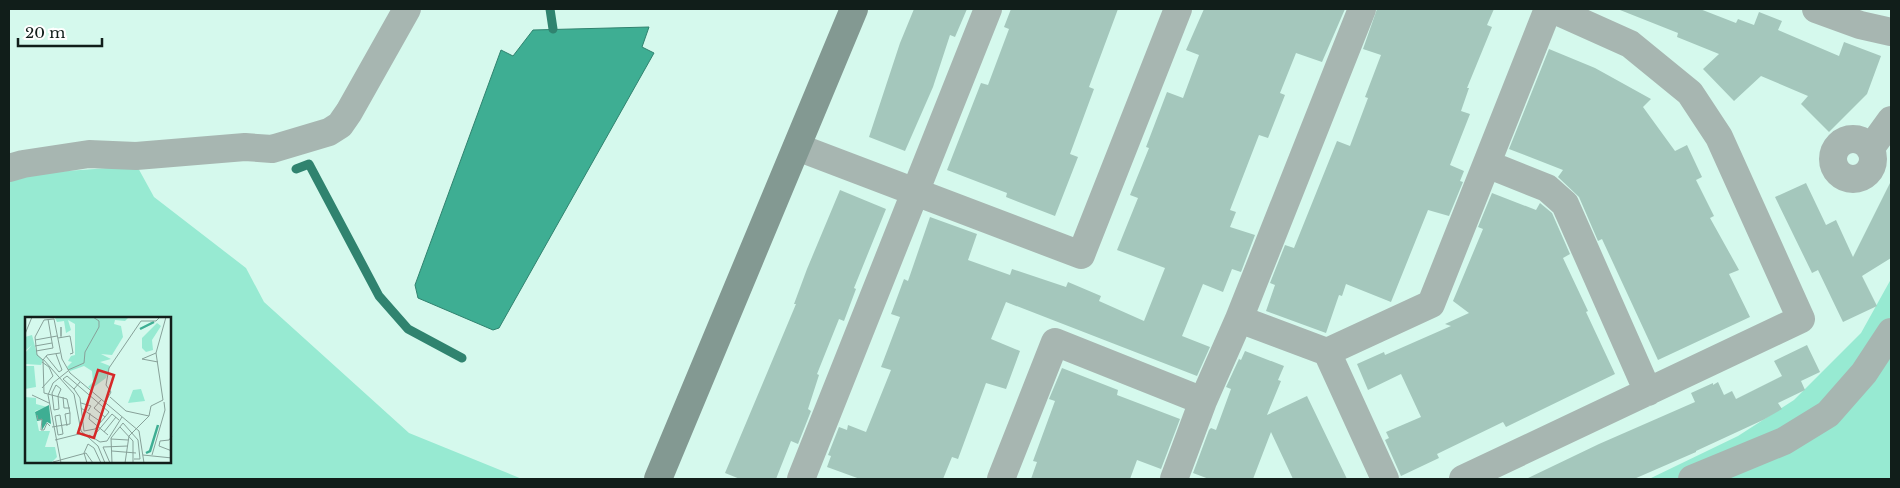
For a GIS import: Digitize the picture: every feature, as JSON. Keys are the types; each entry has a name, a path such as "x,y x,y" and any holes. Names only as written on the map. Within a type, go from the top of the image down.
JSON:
{"street":[{"path":"9,168 23,164 89,154 136,156 245,147 272,149 329,132 340,125 349,112 407,9"},
{"path":"658,479 854,9"},
{"path":"801,479 988,9"},
{"path":"797,147 917,191 1081,255 1178,9"},
{"path":"1174,479 1203,400 1239,319 1362,9"},
{"path":"1327,352 1431,304 1550,9 1630,44 1690,93 1718,137 1802,319 1462,479"},
{"path":"1816,9 1860,25 1891,32"},
{"path":"1870,149 1891,120"},
{"path":"1487,164 1547,188 1565,204 1648,392"},
{"path":"1239,319 1327,352 1385,479"},
{"path":"1692,479 1784,442 1828,414 1864,373 1891,332"},
{"path":"1001,479 1055,342 1203,400"}],"shaded area":[{"path":"649,27 642,47 654,53 499,328 493,330 418,298 415,285 501,50 513,56 533,30"},
{"path":"137,166 154,197 246,268 264,302 409,433 522,479 9,479 9,178 24,174"},
{"path":"1891,279 1891,479 1649,479 1738,436 1794,400 1861,333"}],"building":[{"path":"914,9 967,9 955,37 950,35 933,87 905,151 869,137 900,43"},
{"path":"1011,9 1118,9 1089,87 1094,89 1070,154 1078,157 1055,216 1006,197 1007,193 947,170 981,83 988,85 1009,29 1004,27"},
{"path":"1204,9 1345,9 1322,62 1296,53 1280,93 1285,95 1268,138 1259,135 1230,210 1236,212 1230,227 1255,235 1241,272 1232,269 1223,292 1203,284 1182,336 1210,347 1197,376 1006,302 991,339 1020,351 1006,389 986,383 958,459 952,457 943,479 860,479 827,467 831,456 828,455 839,427 847,430 848,425 866,432 891,370 881,367 900,317 891,314 904,279 908,281 930,217 977,234 968,260 1010,275 1012,269 1066,287 1068,282 1101,296 1099,301 1144,321 1165,268 1117,250 1138,198 1130,195 1149,148 1146,147 1167,92 1183,98 1199,55 1186,50"},
{"path":"1377,9 1494,9 1487,25 1492,27 1467,88 1469,88 1461,111 1470,114 1450,165 1464,171 1460,181 1463,182 1449,216 1428,210 1391,302 1346,284 1342,296 1339,295 1326,333 1266,311 1275,285 1270,283 1285,245 1294,248 1337,141 1350,146 1368,98 1365,97 1381,55 1363,49"},
{"path":"1620,9 1700,9 1736,23 1738,19 1754,25 1759,12 1782,21 1778,30 1839,56 1844,42 1881,56 1867,94 1829,132 1801,104 1808,96 1761,76 1734,101 1703,69 1719,54 1677,37 1678,33"},
{"path":"1549,49 1595,68 1651,99 1643,107 1675,151 1687,145 1702,177 1696,180 1714,216 1710,218 1739,270 1729,274 1750,317 1658,360 1602,239 1598,241 1579,197 1558,177 1563,170 1509,149"},
{"path":"1891,181 1891,258 1862,276 1877,306 1843,322 1818,270 1812,273 1775,197 1806,183 1826,225 1836,220 1853,257"},
{"path":"840,190 886,209 854,288 856,289 844,321 839,319 817,374 819,375 808,409 811,411 798,444 791,441 776,479 740,479 725,473 796,304 794,304 807,269"},
{"path":"1492,193 1536,210 1540,203 1552,213 1570,254 1563,258 1615,374 1506,427 1503,422 1437,454 1439,458 1401,476 1385,440 1389,438 1386,432 1421,417 1401,374 1368,390 1357,364 1384,352 1385,355 1451,326 1445,324 1469,313 1453,301 1483,229 1478,227"},
{"path":"1807,345 1820,372 1801,381 1805,390 1778,403 1782,409 1763,420 1696,452 1634,479 1526,479 1599,444 1695,402 1691,393 1713,383 1713,385 1718,382 1724,395 1732,391 1736,399 1782,376 1774,361"},
{"path":"1245,351 1284,366 1278,380 1281,381 1267,415 1307,396 1347,479 1293,479 1271,432 1253,479 1209,479 1193,473 1209,430 1211,428 1216,430 1231,389 1226,387 1239,359 1241,360"},
{"path":"1062,368 1118,390 1117,395 1180,419 1161,469 1137,460 1130,479 1031,479 1037,462 1033,461 1055,401 1049,399"}],"waterway":[{"path":"550,9 553,29"},
{"path":"296,169 309,164 379,296 408,329 462,358"}]}
